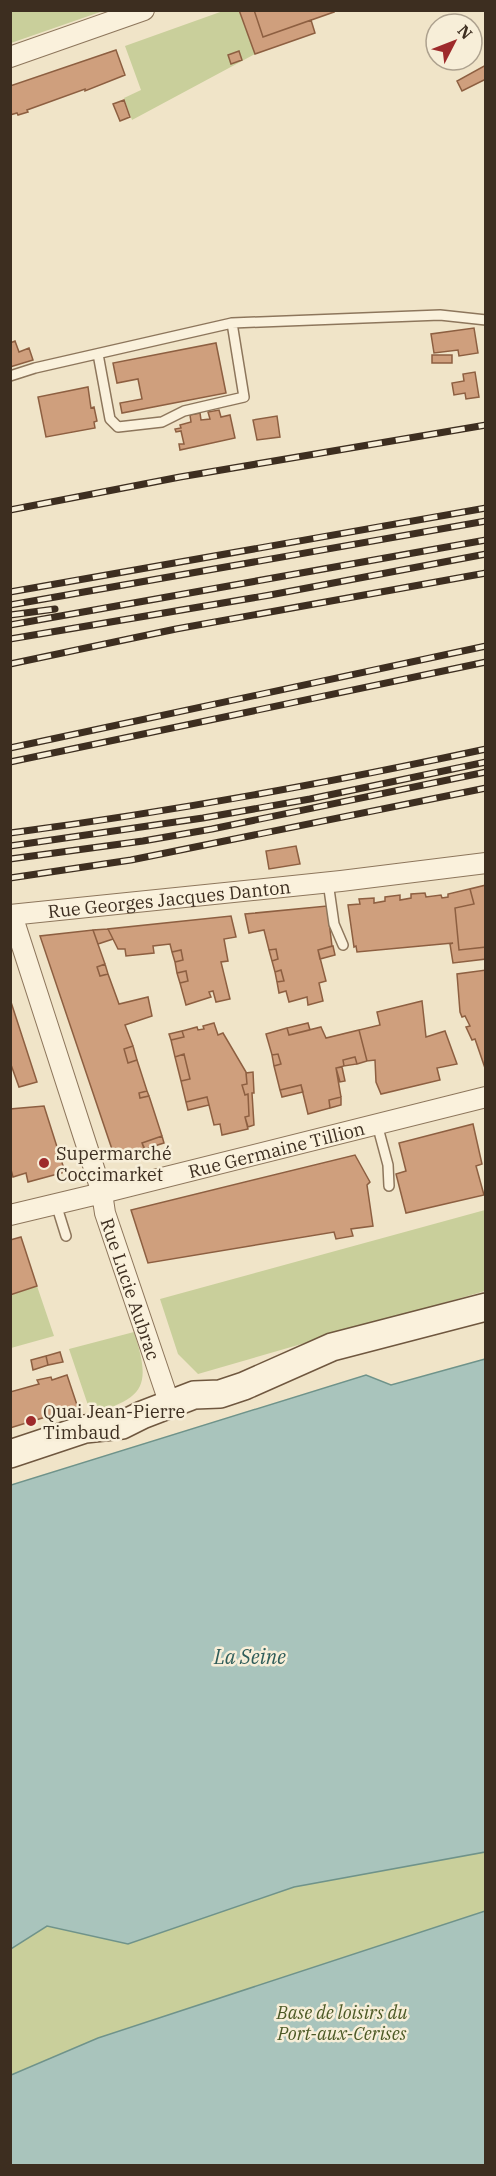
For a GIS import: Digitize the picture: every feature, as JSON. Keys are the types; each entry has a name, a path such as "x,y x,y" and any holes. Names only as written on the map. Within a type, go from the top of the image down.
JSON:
{"main road":[{"path":"10,1454 85,1429 122,1425 194,1395 220,1394 244,1386 332,1347 486,1307"}],"street":[{"path":"10,57 144,10"},
{"name":"Rue Georges Jacques Danton","path":"11,915 486,863"},
{"path":"11,915 102,1193"},
{"name":"Rue Germaine Tillion","path":"102,1193 486,1097"},
{"name":"Rue Lucie Aubrac","path":"10,1215 102,1193 105,1213 170,1406"}],"lane":[{"path":"10,376 232,323 440,315 486,320"},
{"path":"98,354 110,419 113,424 126,427 162,422 184,411 244,397 232,323"},
{"path":"328,882 334,924 344,945"},
{"path":"380,1123 388,1165 389,1186"},
{"path":"56,1204 66,1236"}],"green space":[{"path":"11,10 103,10 103,11 11,43"},
{"path":"223,11 239,11 255,54 132,120 124,98 141,90 125,46"},
{"path":"485,1210 485,1291 198,1374 178,1354 160,1299"},
{"path":"37,1286 54,1336 11,1348 11,1295"},
{"path":"134,1332 142,1366 139,1388 133,1396 123,1402 91,1414 69,1349"},
{"name":"Base de loisirs du Port-aux-Cerises","path":"485,1852 485,2165 11,2166 11,1949 47,1926 128,1944 294,1887"}],"water":[{"name":"La Seine","path":"485,1359 485,1852 294,1887 128,1944 47,1926 11,1949 11,1485 366,1375 391,1385"},
{"name":"Base de loisirs du Port-aux-Cerises","path":"485,1911 485,2165 11,2165 11,2075 98,2038"}],"building":[{"path":"239,10 254,10 263,37 311,20 315,33 255,54"},
{"path":"254,10 333,10 334,12 263,37"},
{"path":"116,50 125,75 27,110 28,112 10,115 10,86"},
{"path":"239,51 242,60 231,64 228,55"},
{"path":"486,65 486,79 462,91 457,81 473,72 484,72"},
{"path":"124,100 130,117 120,121 113,104"},
{"path":"474,328 478,353 459,356 458,350 434,353 431,334"},
{"path":"15,341 19,352 29,348 33,360 10,367 10,343"},
{"path":"216,343 226,393 122,413 120,403 142,399 138,379 117,383 113,363"},
{"path":"432,355 452,355 452,363 432,363"},
{"path":"475,372 479,397 466,399 465,393 454,395 452,383 464,381 463,374"},
{"path":"88,387 91,408 94,407 97,421 94,422 95,428 46,437 38,397"},
{"path":"219,410 221,417 230,415 235,438 180,450 179,444 184,444 181,431 176,432 175,429 191,422 190,415 200,413 201,420 210,419 208,412"},
{"path":"277,416 280,437 257,440 253,420"},
{"path":"296,846 300,864 269,869 266,851"},
{"path":"486,885 486,959 453,963 450,944 453,943 357,952 356,946 354,947 348,905 360,904 359,899 374,898 374,903 385,901 385,897 400,895 400,900 411,898 411,894 425,893 426,897 441,895 442,898 448,897 448,894"},
{"path":"486,885 486,947 459,950 455,908 474,904 470,889"},
{"path":"327,906 332,946 318,950 326,981 319,983 323,1001 308,1005 307,997 289,1002 286,991 279,993 277,982 284,981 281,970 275,972 272,961 278,959 276,949 269,950 264,930 249,933 245,914"},
{"path":"231,916 236,937 224,939 228,961 221,962 230,999 216,1002 213,991 209,992 211,997 186,1005 180,983 188,981 186,971 177,973 175,962 183,960 181,950 172,952 170,944 153,946 154,953 126,956 125,949 118,949 108,929"},
{"path":"108,929 113,939 98,944 93,930"},
{"path":"93,930 105,964 97,967 100,976 108,974 119,1004 148,997 152,1016 125,1025 133,1046 124,1049 128,1063 137,1060 147,1091 139,1093 140,1098 149,1096 162,1136 142,1143 146,1154 116,1161 40,936"},
{"path":"333,946 335,955 320,959 318,950"},
{"path":"276,949 278,959 272,961 269,950"},
{"path":"181,950 183,960 175,962 172,952"},
{"path":"105,964 108,974 100,976 97,967"},
{"path":"281,970 284,981 277,982 275,972"},
{"path":"486,970 485,1068 475,1039 472,1040 466,1027 470,1026 460,1012 457,974"},
{"path":"186,971 188,981 180,983 177,973"},
{"path":"10,999 37,1082 19,1087 10,1062"},
{"path":"422,1001 426,1037 445,1031 457,1064 437,1068 440,1080 381,1094 376,1082 375,1060 367,1061 359,1030 380,1025 377,1012"},
{"path":"214,1023 218,1035 223,1033 246,1072 247,1084 242,1085 245,1095 248,1094 249,1116 245,1117 248,1129 222,1135 220,1124 214,1125 207,1097 186,1102 181,1081 190,1079 184,1054 175,1057 171,1040 184,1037 182,1031 197,1027 198,1030 204,1029 203,1026"},
{"path":"308,1023 310,1030 289,1035 287,1028"},
{"path":"321,1027 326,1038 359,1030 367,1061 357,1064 355,1057 343,1060 344,1066 336,1068 341,1097 329,1100 330,1108 308,1114 301,1085 280,1090 274,1066 281,1064 278,1054 272,1055 266,1034 287,1028 289,1035"},
{"path":"182,1031 184,1037 171,1040 169,1034"},
{"path":"133,1046 137,1060 128,1063 124,1049"},
{"path":"184,1054 190,1079 181,1081 175,1057"},
{"path":"278,1054 281,1064 274,1066 272,1055"},
{"path":"355,1057 357,1064 344,1066 343,1060"},
{"path":"342,1067 345,1081 340,1082 336,1068"},
{"path":"253,1072 254,1125 248,1127 245,1117 249,1116 248,1094 245,1095 242,1085 247,1084 246,1073"},
{"path":"301,1085 303,1092 282,1097 280,1090"},
{"path":"147,1091 149,1096 140,1098 139,1093"},
{"path":"207,1097 209,1105 188,1110 186,1102"},
{"path":"341,1097 341,1105 330,1108 329,1100"},
{"path":"44,1106 65,1172 28,1182 26,1173 13,1177 10,1166 10,1109"},
{"path":"473,1124 482,1164 476,1166 484,1195 406,1213 396,1174 406,1171 399,1143"},
{"path":"162,1136 164,1143 145,1149 142,1143"},
{"path":"355,1155 370,1182 367,1185 373,1226 351,1229 353,1236 336,1239 334,1232 148,1263 131,1210"},
{"path":"21,1237 37,1286 10,1295 10,1240"},
{"path":"60,1352 63,1362 48,1365 46,1356"},
{"path":"46,1356 48,1365 33,1370 31,1360"},
{"path":"67,1375 79,1411 63,1415 62,1412 10,1428 10,1392 39,1384 37,1380 51,1377 52,1380"}],"railway":[{"path":"10,510 180,477 486,425"},
{"path":"10,592 486,508"},
{"path":"10,605 486,521"},
{"path":"10,625 486,540"},
{"path":"10,639 270,595 486,554"},
{"path":"10,664 176,629 486,573"},
{"path":"10,615 55,609"},
{"path":"10,748 486,646"},
{"path":"10,762 486,662"},
{"path":"10,833 249,796 486,749"},
{"path":"10,846 203,818 310,799 486,762"},
{"path":"10,859 212,829 486,772"},
{"path":"10,878 131,860 486,788"}],"place":[{"name":"Supermarché Coccimarket","path":"44,1163"},
{"name":"Quai Jean-Pierre Timbaud","path":"31,1421"}]}
